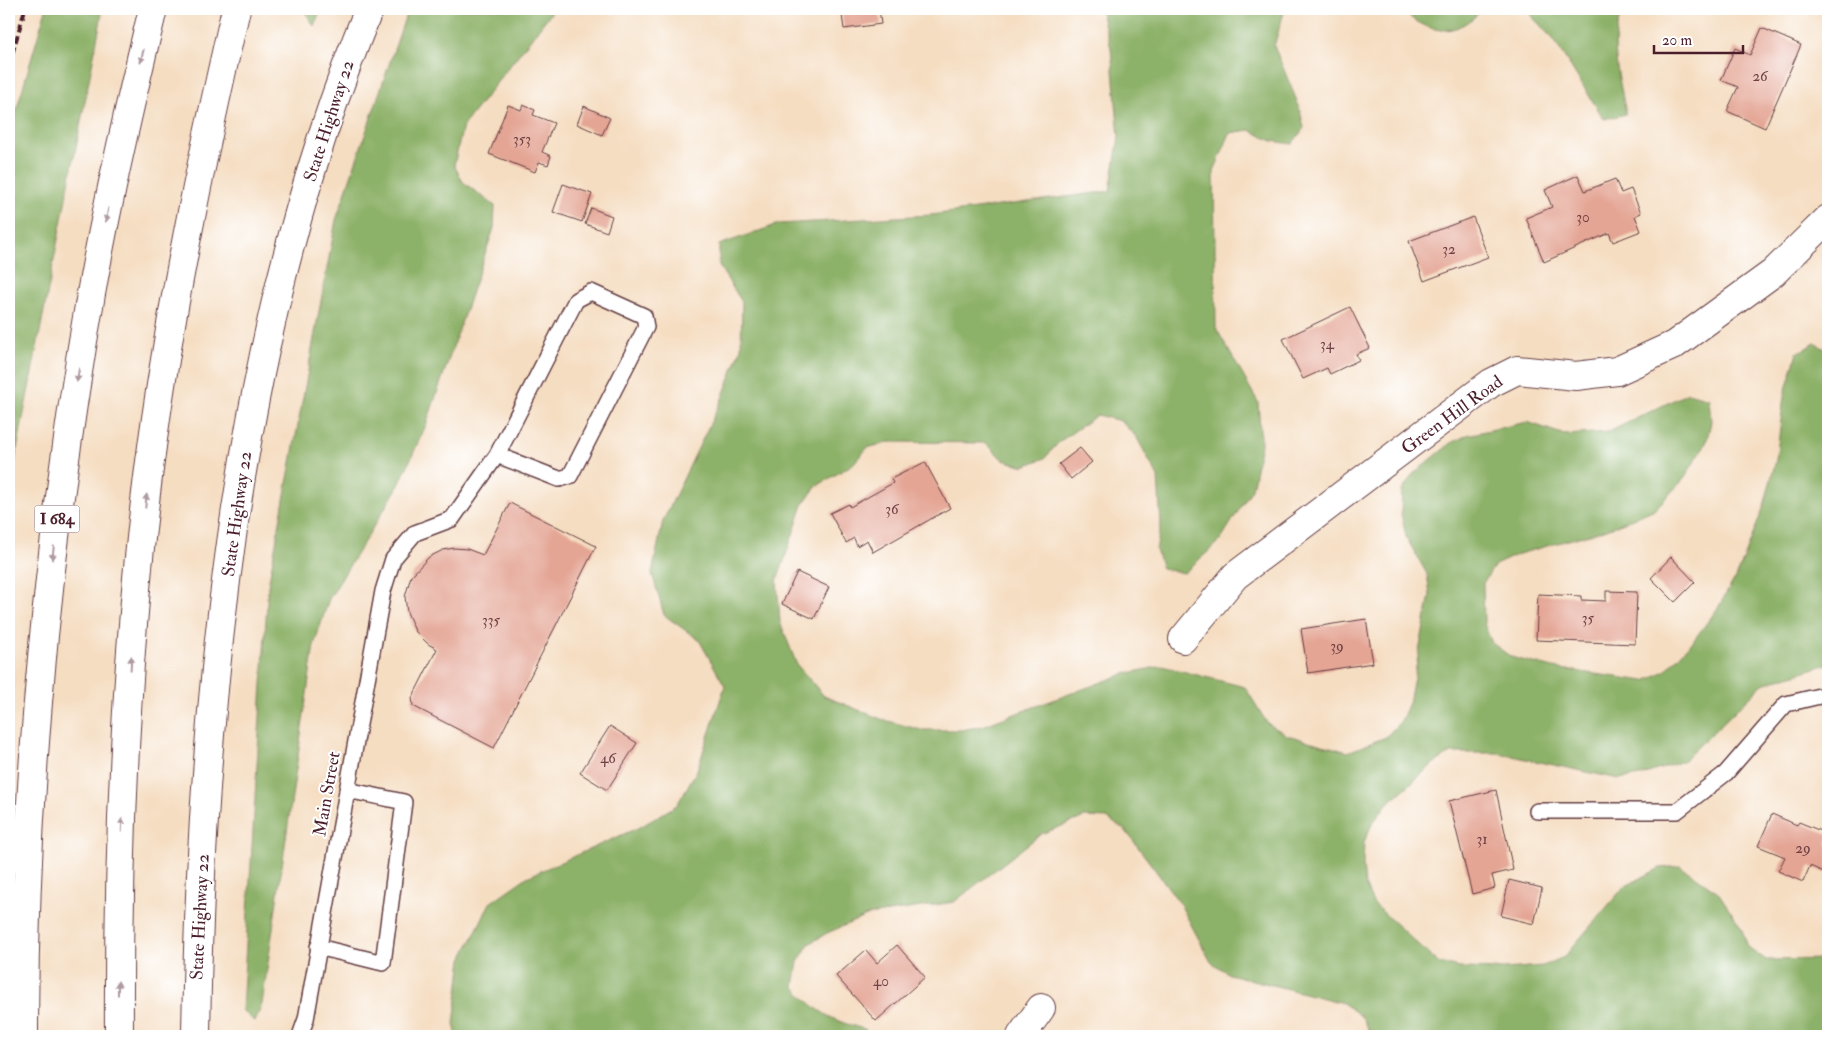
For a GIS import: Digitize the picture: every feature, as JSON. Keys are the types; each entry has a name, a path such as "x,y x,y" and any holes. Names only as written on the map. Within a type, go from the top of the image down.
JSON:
{"main road":[{"name":"I 684","path":"24,1036 24,954 33,780 44,626 65,458 91,293 123,135 153,9"},
{"path":"119,1036 118,956 123,792 133,633 149,470 174,307 201,162 236,9"},
{"name":"State Highway 22","path":"196,1036 202,869 210,755 234,528 250,426 270,331 294,235 321,141 351,53 369,9"},
{"name":"Green Hill Road","path":"1183,639 1234,576 1490,383 1516,370 1576,376 1617,371 1674,345 1773,273 1828,220"},
{"path":"1021,1036 1041,1008"}],"lane":[{"path":"591,292 644,316 646,327 570,476 559,479 497,455 576,300 591,292"},
{"name":"Main Street","path":"300,1036 306,1019 383,591 393,559 414,533 452,519 497,455"},
{"path":"1537,811 1677,811 1726,772 1786,704 1828,694"},
{"path":"318,947 383,963 404,802 347,790"}],"green space":[{"path":"46,9 103,9 10,485 9,505 9,135"},
{"path":"303,9 321,9 314,26"},
{"path":"408,9 554,9 463,126 454,165 463,182 495,206 494,228 426,425 399,485 329,599 314,645 262,1004 255,1022 242,1010 268,586 336,220"},
{"path":"1100,9 1285,9 1274,46 1299,106 1304,128 1292,144 1272,141 1250,130 1230,133 1214,171 1216,328 1258,402 1261,444 1252,489 1219,542 1184,573 1162,569 1156,550 1161,525 1158,477 1137,438 1121,421 1097,415 1059,442 1045,458 1024,466 1003,460 986,443 889,442 867,448 853,464 817,486 804,502 777,581 780,622 797,665 824,696 881,719 921,730 961,730 982,726 1124,674 1162,666 1245,687 1267,723 1287,735 1348,752 1386,737 1401,721 1409,703 1430,595 1427,574 1406,537 1401,513 1402,491 1413,474 1450,444 1467,435 1527,422 1565,435 1609,432 1688,393 1709,399 1711,422 1706,443 1684,479 1655,509 1607,529 1519,554 1495,565 1483,583 1484,624 1492,643 1511,657 1553,668 1645,681 1665,671 1693,641 1718,608 1739,571 1764,506 1776,460 1784,396 1797,353 1815,343 1828,351 1828,664 1763,684 1683,761 1640,776 1619,779 1498,753 1451,753 1433,764 1386,805 1372,824 1364,842 1363,864 1365,885 1373,903 1438,963 1460,968 1504,969 1543,966 1564,957 1624,887 1660,868 1680,866 1718,892 1741,927 1748,947 1766,960 1828,959 1828,1036 1373,1036 1361,1016 1343,1003 1229,974 1211,962 1179,902 1126,831 1107,818 1085,817 1041,834 954,902 869,915 827,933 809,944 798,962 794,986 817,1009 834,1019 865,1029 870,1036 457,1036 454,1024 462,959 490,903 527,877 642,826 677,805 697,770 725,686 699,640 664,615 652,573 663,521 721,401 741,349 742,302 719,266 719,245 779,224 931,215 1110,191 1119,137 1111,48"},
{"path":"1399,9 1483,9 1461,26 1441,30 1421,24"},
{"path":"1525,9 1625,9 1619,20 1615,46 1618,74 1626,114 1604,119 1553,39"}],"building":[{"path":"841,9 879,9 881,24 844,29"},
{"path":"1762,28 1801,45 1765,128 1727,111 1738,87 1721,80 1735,48 1750,55"},
{"path":"508,105 521,110 523,105 535,110 533,115 554,123 542,152 551,156 548,165 539,162 535,172 489,154"},
{"path":"584,106 610,118 602,135 577,124"},
{"path":"1578,175 1585,191 1615,179 1621,193 1631,189 1641,213 1635,216 1641,231 1613,242 1609,233 1544,262 1526,218 1552,207 1545,190"},
{"path":"563,184 592,194 582,222 553,212"},
{"path":"591,208 612,216 607,232 585,224"},
{"path":"1473,217 1488,257 1424,281 1409,241"},
{"path":"1350,307 1370,348 1356,354 1359,360 1330,374 1327,368 1303,379 1283,339"},
{"path":"1080,448 1092,462 1071,479 1059,464"},
{"path":"925,462 950,508 873,552 867,540 857,546 854,538 846,543 830,513 849,504 850,507 893,483 891,479"},
{"path":"510,503 596,546 494,748 413,706 412,698 437,649 428,644 415,631 407,612 405,597 411,576 429,557 443,550 454,548 467,549 483,555"},
{"path":"1671,557 1695,582 1675,602 1651,578"},
{"path":"797,572 829,587 814,619 782,604"},
{"path":"1606,591 1637,592 1635,644 1536,640 1538,594 1581,596 1581,600 1606,601"},
{"path":"1366,619 1373,663 1308,673 1301,629"},
{"path":"610,726 637,743 607,790 580,773"},
{"path":"1496,790 1513,870 1492,875 1495,888 1472,894 1449,801"},
{"path":"1772,814 1797,825 1799,822 1828,834 1828,874 1810,866 1803,882 1778,871 1785,857 1758,846"},
{"path":"1509,880 1542,888 1534,924 1501,916"},
{"path":"897,945 925,977 876,1021 836,976 866,950 877,963"}],"railway":[{"path":"9,65 25,9"}]}
